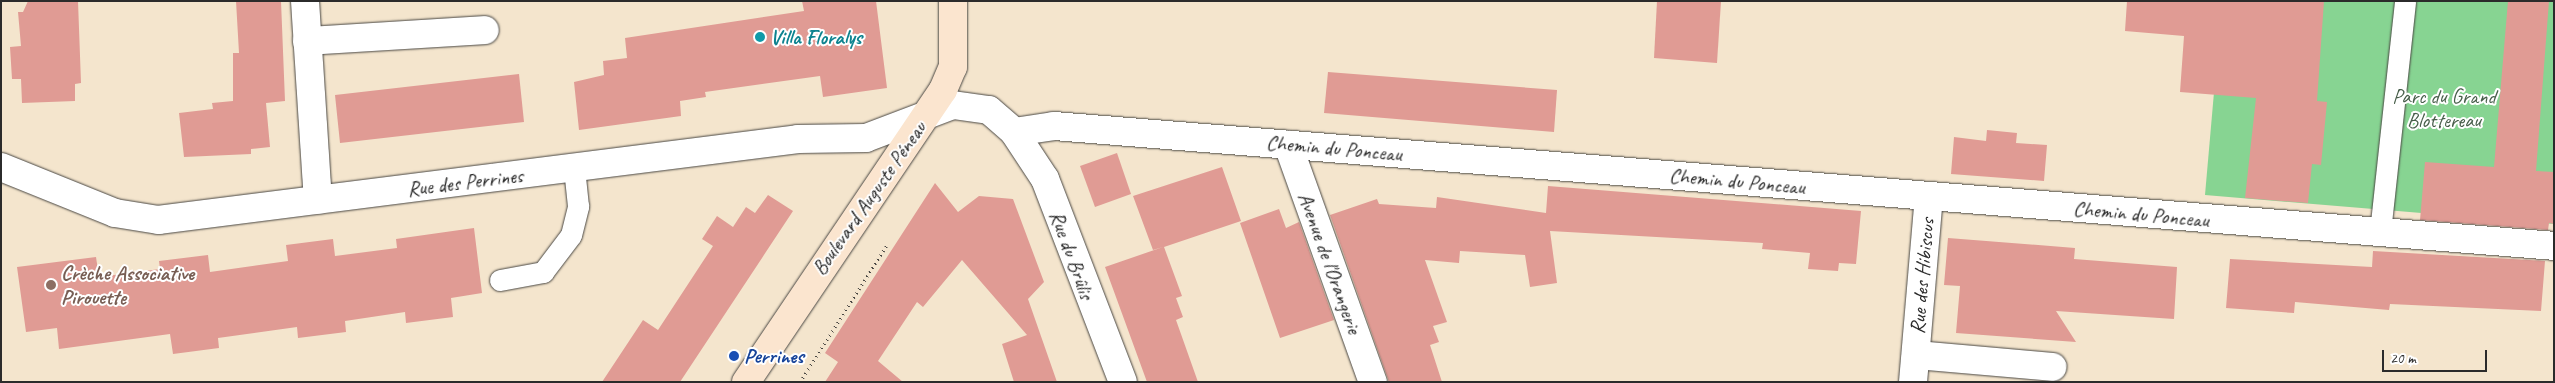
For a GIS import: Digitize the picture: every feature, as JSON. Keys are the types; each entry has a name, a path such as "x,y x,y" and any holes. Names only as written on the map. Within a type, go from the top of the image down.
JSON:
{"street":[{"path":"305,1 318,200"},
{"name":"Boulevard Auguste Péneau","path":"746,382 931,110 953,67 954,1"},
{"path":"307,41 485,30"},
{"path":"931,110 953,105 989,110 1014,132"},
{"name":"Rue des Perrines","path":"1,167 116,212 158,220 798,139 866,138 931,110"},
{"name":"Chemin du Ponceau","path":"1014,132 1054,126 2554,246"},
{"name":"Rue du Brûlis","path":"1014,132 1044,179 1088,302 1123,382"},
{"name":"Avenue de l'Orangerie","path":"1288,145 1373,382"},
{"name":"Rue des Hibiscus","path":"1913,382 1929,197"},
{"name":"Rue des Hibiscus","path":"1916,355 2052,367"}],"lane":[{"path":"2380,232 2405,1"},
{"path":"500,280 543,272 571,235 578,206 574,168"}],"path":[{"path":"800,382 886,245"}],"green space":[{"name":"Parc du Grand Blottereau","path":"2222,1 2554,1 2554,224 2205,195"}],"building":[{"path":"28,1 78,1 81,83 75,84 75,101 22,103 21,79 12,79 10,47 21,46 18,12 23,12"},
{"path":"236,1 281,1 285,101 266,103 270,147 251,149 251,154 184,157 179,113 213,109 212,103 233,101 233,53 239,53"},
{"path":"802,1 876,1 887,88 823,97 820,76 705,92 706,97 680,101 681,116 579,130 574,82 604,75 603,61 627,58 625,38 804,11"},
{"path":"1657,1 1721,1 1717,63 1654,58"},
{"path":"2127,1 2324,1 2317,101 2327,102 2321,165 2312,164 2308,203 2245,198 2256,98 2180,92 2184,36 2125,31"},
{"path":"2508,1 2549,1 2536,171 2554,172 2554,224 2549,223 2548,230 2420,220 2425,162 2494,167"},
{"path":"1328,72 1557,90 1554,132 1324,113"},
{"path":"519,74 524,122 340,143 335,95"},
{"path":"1987,130 2017,133 2016,143 2047,145 2044,181 1951,174 1954,137 1986,141"},
{"path":"1117,153 1131,194 1095,207 1080,166"},
{"path":"1222,167 1241,221 1164,247 1182,296 1176,298 1183,317 1176,320 1198,382 1147,382 1105,267 1163,247 1153,250 1133,196"},
{"path":"935,183 958,212 979,196 1013,199 1044,282 1028,299 1057,382 1014,382 1002,344 1027,335 962,260 923,307 917,302 878,361 903,382 825,382 838,362 825,353"},
{"path":"1548,186 1861,211 1856,264 1839,263 1838,271 1808,269 1810,253 1762,249 1763,243 1550,231 1557,283 1530,287 1525,255 1460,251 1459,263 1425,260 1447,322 1433,326 1439,342 1430,345 1442,382 1389,382 1330,215 1377,199 1379,204 1436,208 1437,197 1546,213"},
{"path":"768,195 793,211 680,382 602,382 643,320 658,330 713,246 702,239 717,216 733,227 746,207 755,213"},
{"path":"1279,209 1286,228 1299,222 1334,320 1280,338 1240,223"},
{"path":"474,228 482,293 451,298 453,317 406,323 405,312 345,321 346,332 298,338 297,327 218,338 219,348 173,354 170,334 59,349 57,328 26,332 17,267 96,257 99,277 160,269 159,261 208,255 210,272 288,261 286,245 333,239 335,256 397,248 396,239"},
{"path":"1948,238 2075,248 2074,259 2177,267 2174,319 2056,311 2076,342 1956,333 1960,286 1944,285"},
{"path":"2373,251 2545,261 2541,311 2390,304 2389,310 2295,302 2294,313 2226,308 2230,259 2372,267"}],"place":[{"name":"Villa Floralys","path":"760,37"},
{"name":"Crèche Associative Pirouette","path":"51,285"},
{"name":"Perrines","path":"734,356"}]}
